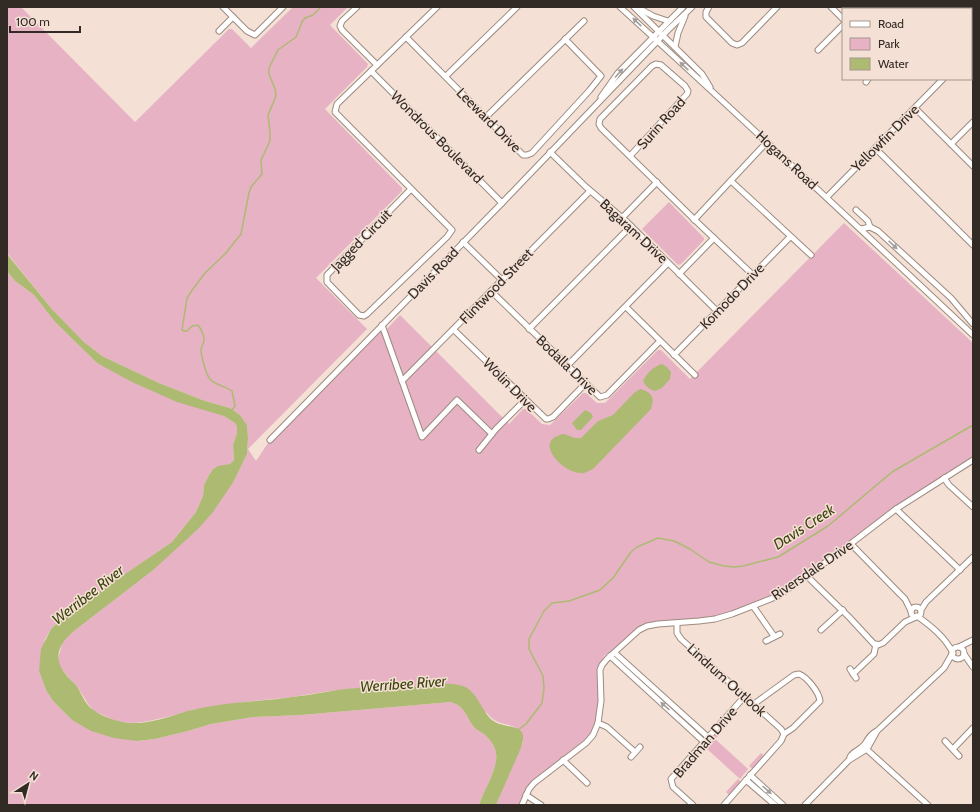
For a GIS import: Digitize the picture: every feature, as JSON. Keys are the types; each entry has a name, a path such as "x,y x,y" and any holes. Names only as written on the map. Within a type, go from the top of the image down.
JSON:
{"street":[{"path":"223,7 247,31 255,35 283,7"},
{"path":"357,7 342,21 340,26 342,30 377,65"},
{"name":"Jagged Circuit","path":"411,189 327,275 327,282 359,315 364,316 367,314 447,237 452,230 335,112 337,104 437,7"},
{"path":"446,76 517,7"},
{"name":"Hogans Road","path":"620,7 827,197 973,335"},
{"path":"635,7 668,22"},
{"name":"Hogans Road","path":"635,7 702,74 713,92"},
{"name":"Davis Road","path":"270,440 596,105 656,40 668,22 683,7"},
{"name":"Davis Road","path":"661,33 686,14 692,7"},
{"path":"709,7 706,12 706,17 732,43 737,45 742,43 777,7"},
{"path":"831,7 842,18"},
{"path":"675,47 678,33 686,14"},
{"path":"219,31 233,17"},
{"path":"486,117 584,21"},
{"path":"818,50 842,26"},
{"name":"Leeward Drive","path":"406,36 523,154 527,155 532,153 601,76 565,39"},
{"name":"Surin Road","path":"630,156 687,94 688,91 685,86 661,65 656,64 652,66 599,121 599,124 602,128 630,156 694,220 753,275"},
{"name":"Wondrous Boulevard","path":"371,71 502,203"},
{"name":"Yellowfin Drive","path":"827,197 941,80"},
{"path":"914,108 973,166"},
{"path":"951,144 973,122"},
{"path":"694,220 767,142"},
{"path":"875,148 973,245"},
{"name":"Bagaram Drive","path":"550,152 590,191 631,226 717,311"},
{"path":"731,181 811,256"},
{"path":"622,218 656,182"},
{"name":"Flintwood Street","path":"402,381 590,191"},
{"path":"856,210 868,222 870,227 878,231 951,298 973,324"},
{"path":"529,329 631,226"},
{"path":"861,230 870,227"},
{"name":"Komodo Drive","path":"674,355 790,237"},
{"path":"679,274 714,238"},
{"path":"463,242 502,280"},
{"path":"567,366 668,263"},
{"name":"Bodalla Drive","path":"491,291 585,384 602,398 660,341"},
{"path":"626,307 695,375"},
{"path":"382,325 422,437 457,400 492,434"},
{"name":"Wolin Drive","path":"454,330 542,417 548,419 553,416 585,384"},
{"path":"479,450 492,434 525,400"},
{"name":"Riversdale Drive","path":"610,656 643,628 658,624 715,619 778,596 896,509 973,460"},
{"path":"944,478 949,485 973,507"},
{"path":"896,509 960,570"},
{"path":"850,544 944,640 954,657 973,667"},
{"path":"807,576 843,610 870,641 876,644 883,643 973,557"},
{"path":"753,606 774,636"},
{"path":"821,630 843,610"},
{"name":"Lindrum Outlook","path":"676,623 677,633 681,639 754,704 781,729 784,734"},
{"path":"766,640 780,634"},
{"path":"944,640 963,649 964,654 973,667"},
{"path":"944,668 954,649 973,640"},
{"path":"805,805 854,752 865,747 869,736 877,731 944,668 962,658 973,640"},
{"path":"850,669 855,676 874,654 876,644"},
{"path":"615,653 642,682"},
{"path":"522,805 526,795 534,783 591,737 596,731 601,701 601,668 603,663 610,656 642,682 706,740"},
{"path":"724,805 781,741 784,734 793,728 820,701 818,695 805,677 799,674 794,675 754,704"},
{"name":"Bradman Drive","path":"693,805 673,787 671,779 745,696"},
{"path":"598,723 607,727 635,752"},
{"path":"953,749 973,728"},
{"path":"945,741 959,756"},
{"path":"631,757 640,747"},
{"path":"865,747 928,805"},
{"path":"563,760 587,783"},
{"path":"748,778 774,805"},
{"path":"748,778 783,805"},
{"path":"526,795 541,805"}],"green space":[{"path":"7,7 21,7 135,122 229,29 232,29 251,48 293,7 348,7 330,25 368,64 367,67 325,109 402,188 402,191 316,278 367,329 248,449 256,461 270,440 382,325 385,331 400,315 509,424 523,409 526,409 542,424 550,425 583,393 586,393 597,403 605,403 658,350 661,350 690,379 844,223 973,343 973,456 891,509 778,594 720,615 700,619 656,621 635,630 618,646 604,656 599,665 599,700 595,725 592,732 583,741 532,781 518,805 496,805 523,742 515,727 494,720 487,713 430,685 398,688 358,688 330,691 192,710 149,721 134,723 119,722 94,711 79,689 59,666 58,659 62,644 74,631 152,571 234,481 247,454 247,425 240,415 230,408 205,401 159,383 102,356 84,342 51,308 7,253"},
{"path":"669,202 704,238 704,240 681,264 678,265 642,229"},
{"path":"7,271 15,281 34,295 55,322 97,363 224,416 235,423 237,427 237,433 233,445 234,460 226,466 218,466 213,469 204,485 203,496 196,512 172,542 97,593 59,621 51,629 45,639 39,671 46,690 53,701 72,720 137,741 155,739 211,724 253,717 301,715 451,702 462,709 473,726 485,735 495,748 496,759 492,776 479,805 7,805"},
{"path":"726,722 729,724 716,738 713,735"},
{"path":"714,738 748,769 740,779 706,748"},
{"path":"761,753 764,756 753,769 749,766"},
{"path":"738,779 741,782 729,795 726,792"}],"water":[{"path":"7,254 51,308 84,342 102,356 159,383 205,401 230,408 240,415 247,425 247,454 234,481 213,512 198,529 152,571 74,631 62,645 58,655 60,666 78,688 87,704 97,713 118,721 138,723 159,720 187,711 217,705 280,699 349,689 405,688 456,684 463,686 473,693 491,719 495,722 517,728 523,735 520,750 496,805 479,805 492,776 496,759 495,748 485,735 473,726 462,709 451,702 301,715 253,717 211,724 155,739 137,741 114,738 91,731 72,720 53,701 46,690 39,671 41,649 51,629 59,621 97,593 172,542 196,512 203,496 204,485 213,469 218,466 230,464 234,460 233,445 237,433 237,427 235,423 224,416 177,402 132,382 97,363 55,322 34,295 15,281 7,271"},
{"path":"662,364 671,372 670,379 662,388 655,391 648,388 643,381 651,370"},
{"path":"640,389 650,393 652,396 653,401 651,409 593,469 584,473 576,472 560,464 550,450 550,443 554,438 564,434 575,438 581,438 598,421 613,415 634,393"},
{"path":"585,410 591,413 593,417 581,430 577,430 572,423"}],"waterway":[{"path":"232,410 235,406 232,391 217,384 208,377 201,352 204,338 198,325 192,326 187,331 182,330 187,298 205,273 225,254 241,234 249,193 251,187 262,174 261,160 270,141 268,115 276,96 269,74 269,68 278,50 296,37 305,18 313,15 321,7"},
{"name":"Davis Creek","path":"518,730 526,724 542,703 544,688 543,676 529,649 529,639 544,611 552,603 569,601 600,590 613,578 631,552 637,547 658,538 674,541 690,549 709,562 724,566 743,566 778,557 828,526 892,472 973,425"}],"water label":[{"name":"Werribee River","path":"88,595"},
{"name":"Werribee River","path":"403,684"}]}
